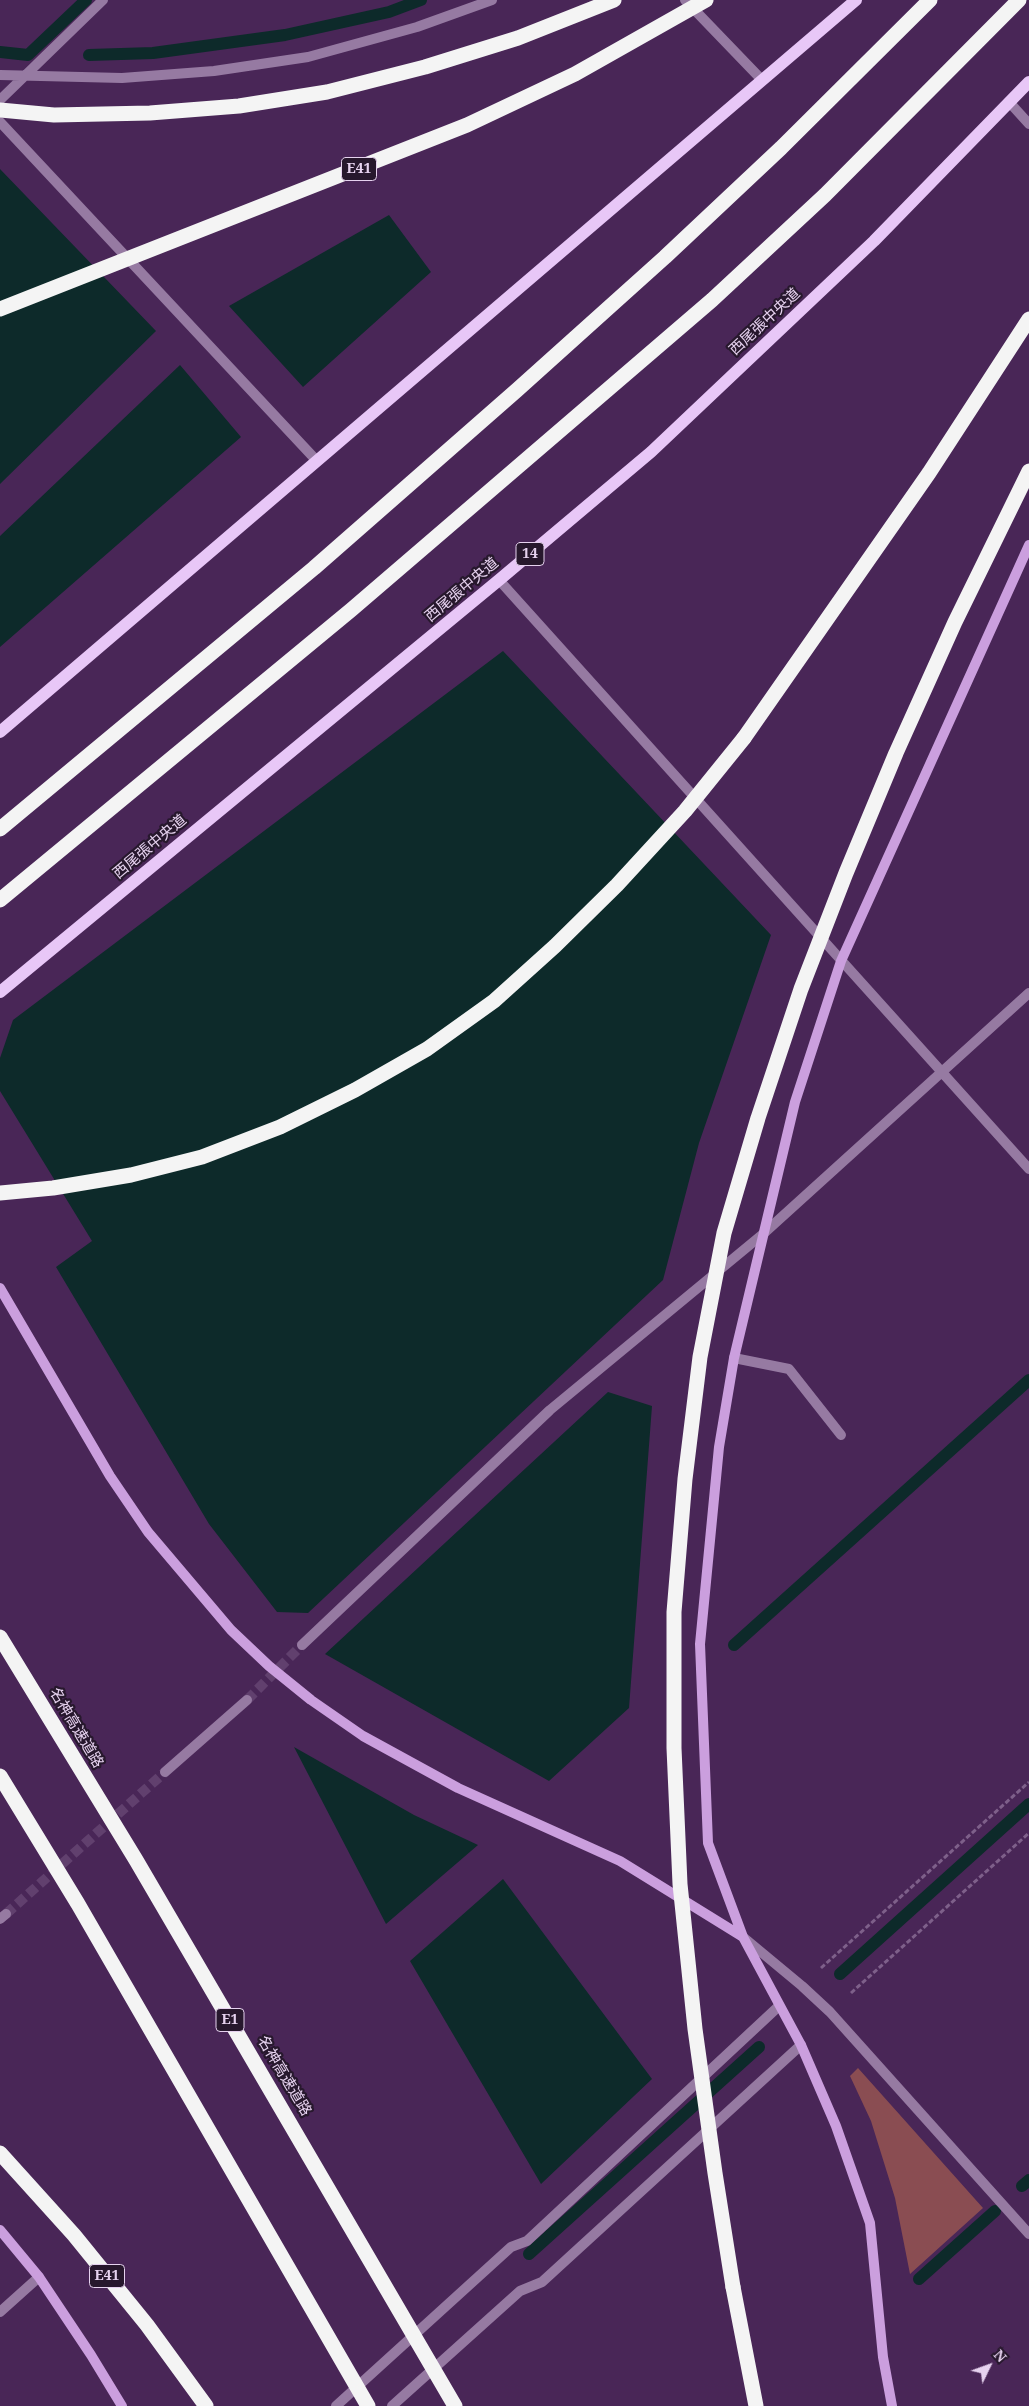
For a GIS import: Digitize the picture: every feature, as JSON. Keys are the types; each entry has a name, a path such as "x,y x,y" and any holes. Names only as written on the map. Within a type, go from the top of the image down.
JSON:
{"highway":[{"path":"0,110 54,116 150,113 238,106 327,92 424,67 518,38 614,0"},
{"name":"E41","path":"0,310 467,125 575,74 706,0"},
{"path":"0,829 314,568 665,257 781,148 930,0"},
{"path":"0,900 351,610 570,424 712,300 825,195 1018,0"},
{"path":"0,1193 53,1188 131,1175 202,1157 280,1127 355,1090 427,1049 494,1001 555,946 617,885 685,811 744,738 929,473 1029,319"},
{"path":"756,2406 733,2287 715,2173 695,2029 680,1884 674,1748 674,1612 685,1479 700,1357 724,1233 758,1118 801,989 896,753 956,622 1029,471"},
{"name":"名神高速道路","path":"0,1637 136,1860 455,2406"},
{"path":"0,1776 78,1904 368,2406"},
{"name":"E41","path":"0,2153 74,2235 147,2325 206,2406"}],"main road":[{"path":"0,732 856,0"},
{"name":"西尾張中央道","path":"0,992 499,580 658,445 874,241 1029,82"}],"street":[{"path":"0,100 103,0"},
{"path":"0,75 131,77 214,71 308,57 417,27 492,0"},
{"path":"685,0 762,80"},
{"path":"1010,102 1029,124"},
{"path":"0,122 317,461"},
{"path":"892,2406 883,2357 870,2223 836,2126 801,2045 743,1937 708,1844 700,1644 719,1447 734,1358 795,1102 841,961 1029,545"},
{"path":"499,580 1029,1169"},
{"path":"302,1645 550,1410 763,1234 1029,993"},
{"path":"0,1288 110,1476 148,1532 231,1630 269,1666 311,1700 363,1736 458,1788 620,1861 743,1937 830,2012 1029,2234"},
{"path":"734,1358 789,1369 842,1435"},
{"path":"165,1772 247,1700"},
{"path":"336,2406 512,2247 527,2241 779,2006"},
{"path":"392,2406 520,2291 542,2282 801,2045"},
{"path":"0,2230 39,2277 92,2355 122,2406"},
{"path":"0,2312 39,2277"}],"path":[{"path":"802,1986 1029,1782"},
{"path":"830,2012 1029,1833"}],"shaded area":[{"path":"0,169 156,331 0,484"},
{"path":"389,215 431,272 303,387 229,306"},
{"path":"180,365 241,437 0,647 0,536"},
{"path":"503,651 771,935 699,1143 663,1280 308,1613 277,1612 209,1524 56,1267 92,1241 0,1091 0,1058 13,1020"},
{"path":"608,1392 652,1406 629,1708 549,1781 325,1654"},
{"path":"294,1747 414,1815 478,1845 386,1924"},
{"path":"503,1879 652,2079 541,2184 410,1961"},
{"path":"858,2068 983,2208 910,2274 895,2198 871,2121 850,2076"}],"waterway":[{"path":"0,52 28,55 86,0"},
{"path":"89,55 153,53 285,35 389,12 421,0"},
{"path":"734,1645 1029,1380"},
{"path":"840,1974 1029,1804"},
{"path":"529,2254 759,2047"},
{"path":"1022,2186 1029,2180"},
{"path":"919,2279 995,2211"}],"tunnel":[{"path":"247,1700 302,1645"},
{"path":"6,1914 165,1772"}]}
